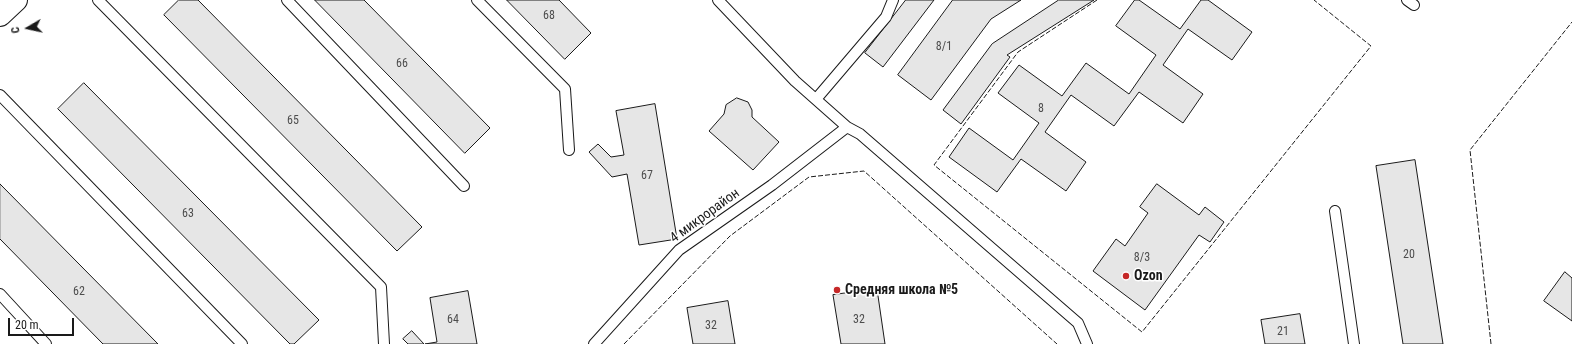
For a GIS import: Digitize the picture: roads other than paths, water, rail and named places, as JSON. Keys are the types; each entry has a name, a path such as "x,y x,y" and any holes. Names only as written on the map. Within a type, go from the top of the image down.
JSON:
{"street":[{"path":"0,15 16,0"}],"lane":[{"path":"98,0 381,287 384,344"},
{"path":"287,0 464,186"},
{"path":"477,0 565,89 569,150"},
{"path":"718,0 795,80 817,98 847,127 860,134 1078,322 1087,344"},
{"path":"817,98 886,17 893,0"},
{"path":"0,95 242,344"},
{"name":"4 микрорайон","path":"594,344 679,250 772,185 847,127"},
{"path":"1335,211 1354,344"},
{"path":"0,294 46,344"}],"place":[{"name":"Ozon","path":"1126,276"},
{"name":"Средняя школа №5","path":"837,290"}]}
